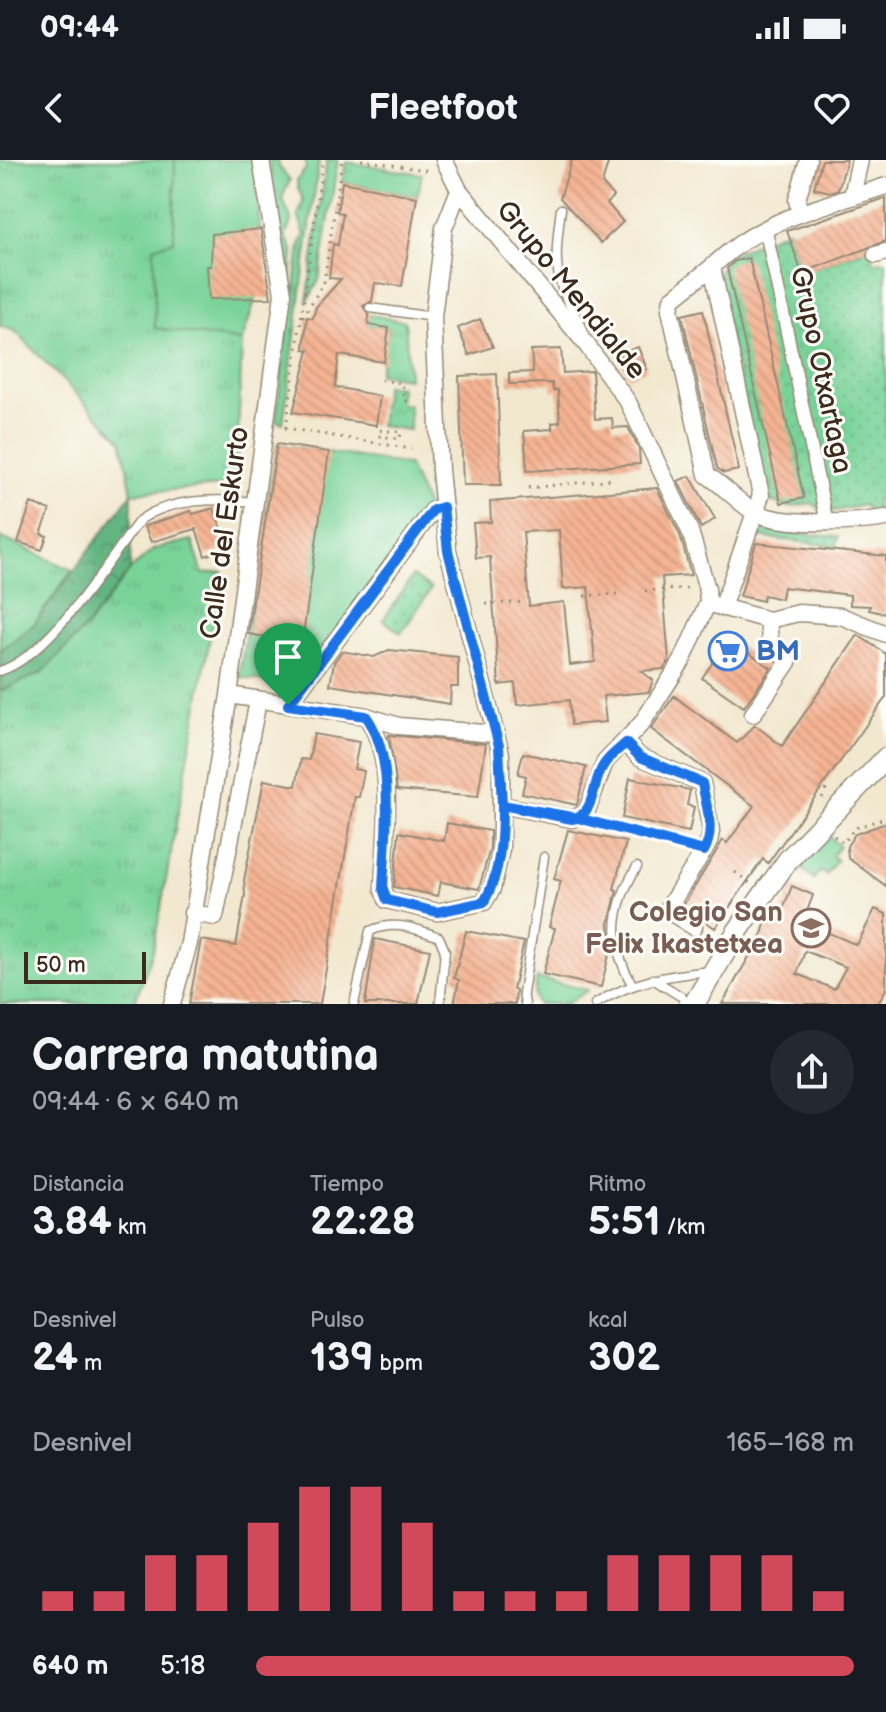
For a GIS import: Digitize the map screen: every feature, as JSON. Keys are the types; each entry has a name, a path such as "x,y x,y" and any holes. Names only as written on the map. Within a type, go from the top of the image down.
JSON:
{"street":[{"name":"Calle del Eskurto","path":"172,1004 189,943 229,695 283,294 261,160"},
{"path":"800,214 797,200 808,160"},
{"path":"852,196 860,160"},
{"name":"Grupo Mendialde","path":"439,166 586,344 628,402 690,531 715,605"},
{"path":"886,186 765,227 731,248 672,299 670,310 707,475 732,491 753,512 827,523 886,518"},
{"name":"Grupo Mendialde","path":"366,716 377,732 387,815 383,889 387,900 437,912 484,902 492,889 501,849 501,754 448,551 433,317 444,228 459,190"},
{"name":"Grupo Otxartaga","path":"765,227 827,523"},
{"path":"502,805 578,818 586,813 605,762 626,743 682,661 715,605 761,495 712,267"},
{"path":"288,705 433,510 443,507"},
{"path":"715,605 768,620 799,613 841,616 886,634"},
{"path":"753,714 788,662 770,640 768,620"},
{"path":"229,695 366,716 399,726 495,734"},
{"path":"192,913 215,917 258,701"},
{"path":"378,741 399,726"},
{"path":"626,743 640,757 702,783 711,831 708,853 667,910 694,927"},
{"path":"694,1004 712,971 778,874 814,830 886,758"}],"lane":[{"path":"561,209 556,256 558,269 566,298 584,329 586,344"},
{"path":"370,308 433,317"},
{"path":"0,671 28,657 57,631 140,520 152,511 191,502 257,502"},
{"path":"525,1004 523,993 544,857"},
{"path":"632,984 618,962 615,920 637,867"},
{"path":"354,1004 370,931 381,926 403,925 439,937 445,951 440,1004"},
{"path":"595,1004 632,984 652,978 712,971"},
{"path":"652,978 685,999 685,1004"}],"path":[{"path":"286,428 323,160"},
{"path":"301,319 324,282 342,160"},
{"path":"361,160 439,166"},
{"path":"381,380 402,383 405,401 411,400"},
{"path":"267,425 412,449"},
{"path":"376,425 377,430 401,432 400,439 380,436 378,444"},
{"path":"528,488 614,479"},
{"path":"645,591 692,588"},
{"path":"584,596 617,594"},
{"path":"486,604 524,602"},
{"path":"822,798 826,789"},
{"path":"578,818 708,853"},
{"path":"832,835 843,843 855,828 882,819 886,822"}],"green space":[{"path":"0,160 175,160 174,242 155,328 242,341 236,485 132,493 122,441 15,331 0,326"},
{"path":"175,160 255,160 263,275 242,341 155,328 154,247 174,241"},
{"path":"269,160 278,160 279,167 290,180 282,198 292,221 285,235 293,251 290,291"},
{"path":"306,160 319,160 283,423 276,422 290,303 294,297 300,245 305,235 298,215 303,199 297,180 306,168"},
{"path":"327,160 338,160 319,280 307,302"},
{"path":"346,162 422,174 417,197 342,182"},
{"path":"787,230 802,273 870,248 874,262 886,261 886,497 876,499 877,508 868,512 864,505 825,513 812,503 790,507 766,500 716,276 730,255"},
{"path":"369,315 405,321 409,378 379,374 389,328 333,321 368,319"},
{"path":"385,385 400,387 400,404 409,405 410,430 380,426"},
{"path":"277,444 408,465 428,509 295,686 239,677"},
{"path":"132,493 130,570 86,627 42,673 0,691 0,651 34,624"},
{"path":"758,530 838,537 836,546 758,537"},
{"path":"0,537 72,570 34,624 0,651"},
{"path":"192,540 203,574 222,572 153,951 134,1004 0,1004 0,691 86,627 130,570 154,549"},
{"path":"413,576 431,589 401,633 383,620"},
{"path":"827,834 839,846 832,856 837,860 826,875 820,871 814,879 801,868"},
{"path":"537,978 588,990 566,1004 537,1004 534,996"}],"building":[{"path":"572,160 609,160 602,183 613,196 607,203 623,222 601,243 560,198"},
{"path":"822,160 847,160 838,190 830,192 814,188"},
{"path":"342,182 417,197 402,286 375,283 372,301 363,306 369,315 368,325 389,328 384,362 339,355 335,387 380,396 376,425 293,412 309,350 304,349 307,317 313,318 316,307 341,279 329,278 333,244 338,245 343,213 337,212"},
{"path":"886,198 886,241 802,273 787,231"},
{"path":"261,229 271,298 209,299 207,266 211,266 212,234"},
{"path":"749,258 804,498 781,503 727,268 735,261"},
{"path":"703,310 739,470 724,473 717,468 682,315"},
{"path":"480,319 493,347 469,355 458,328"},
{"path":"638,347 647,369 628,377 620,354"},
{"path":"561,349 563,373 592,371 595,419 612,418 613,428 628,427 639,449 640,464 527,471 524,431 552,429 552,423 560,422 558,390 553,391 552,383 509,384 509,373 533,372 531,350"},
{"path":"497,374 501,485 463,485 459,376"},
{"path":"277,444 329,452 302,643 248,634"},
{"path":"690,476 715,519 701,528 678,481"},
{"path":"657,488 680,535 691,575 662,577 669,660 664,669 641,671 653,680 649,692 603,696 606,722 571,725 569,700 517,705 515,683 499,685 490,557 476,558 473,523 491,522 490,502","holes":["559,530 563,589 588,587 595,662 570,665 564,602 529,606 523,532"]},
{"path":"31,503 50,510 41,534 47,536 42,550 18,542"},
{"path":"214,508 228,548 205,556 196,529 151,542 144,526 191,511 193,514"},
{"path":"756,543 886,556 886,614 869,610 870,606 850,605 850,595 783,587 781,599 764,595 763,601 740,596"},
{"path":"858,635 886,654 886,697 768,863 763,859 715,928 683,906 723,840 727,843 754,806 651,729 674,696 737,743 755,725 782,746"},
{"path":"729,639 771,668 744,707 702,678"},
{"path":"389,650 458,657 458,687 451,687 450,704 330,685 334,662 342,651 374,657"},
{"path":"314,734 359,742 354,769 364,771 359,797 355,797 320,1004 189,1004 201,940 236,946 245,895 244,880 264,780 296,786 301,759 309,760"},
{"path":"389,735 486,744 478,797 397,790"},
{"path":"523,753 586,767 577,805 522,793 526,776 518,774"},
{"path":"630,778 690,790 687,805 694,807 689,832 622,818"},
{"path":"447,823 490,831 490,848 479,889 441,882 438,896 394,887 399,832 444,841"},
{"path":"886,823 886,886 848,858 847,846 855,834"},
{"path":"568,830 626,842 614,889 617,890 609,924 611,947 601,987 543,974 555,928 549,927 561,881 554,879"},
{"path":"792,886 813,895 803,922 857,945 875,909 886,914 886,989 878,1004 722,1004 762,934 769,910 781,914","holes":["805,951 846,967 834,989 797,974"]},
{"path":"466,931 524,942 513,989 516,990 515,1004 454,1004 459,980 454,978"},
{"path":"375,939 430,950 418,1004 365,1004"}],"place":[{"name":"BM","path":"728,651"},
{"name":"Colegio San Felix Ikastetxea","path":"811,928"}],"route":[{"path":"288,705 366,716 377,732 387,815 383,889 387,900 437,912 464,909 484,902 492,889 501,849 502,805 578,818 704,851 709,842 711,831 702,783 640,757 626,743 601,768 589,806 582,816 578,818 572,819 502,805 499,786 501,754 448,551 443,507 433,510 288,705"}]}
